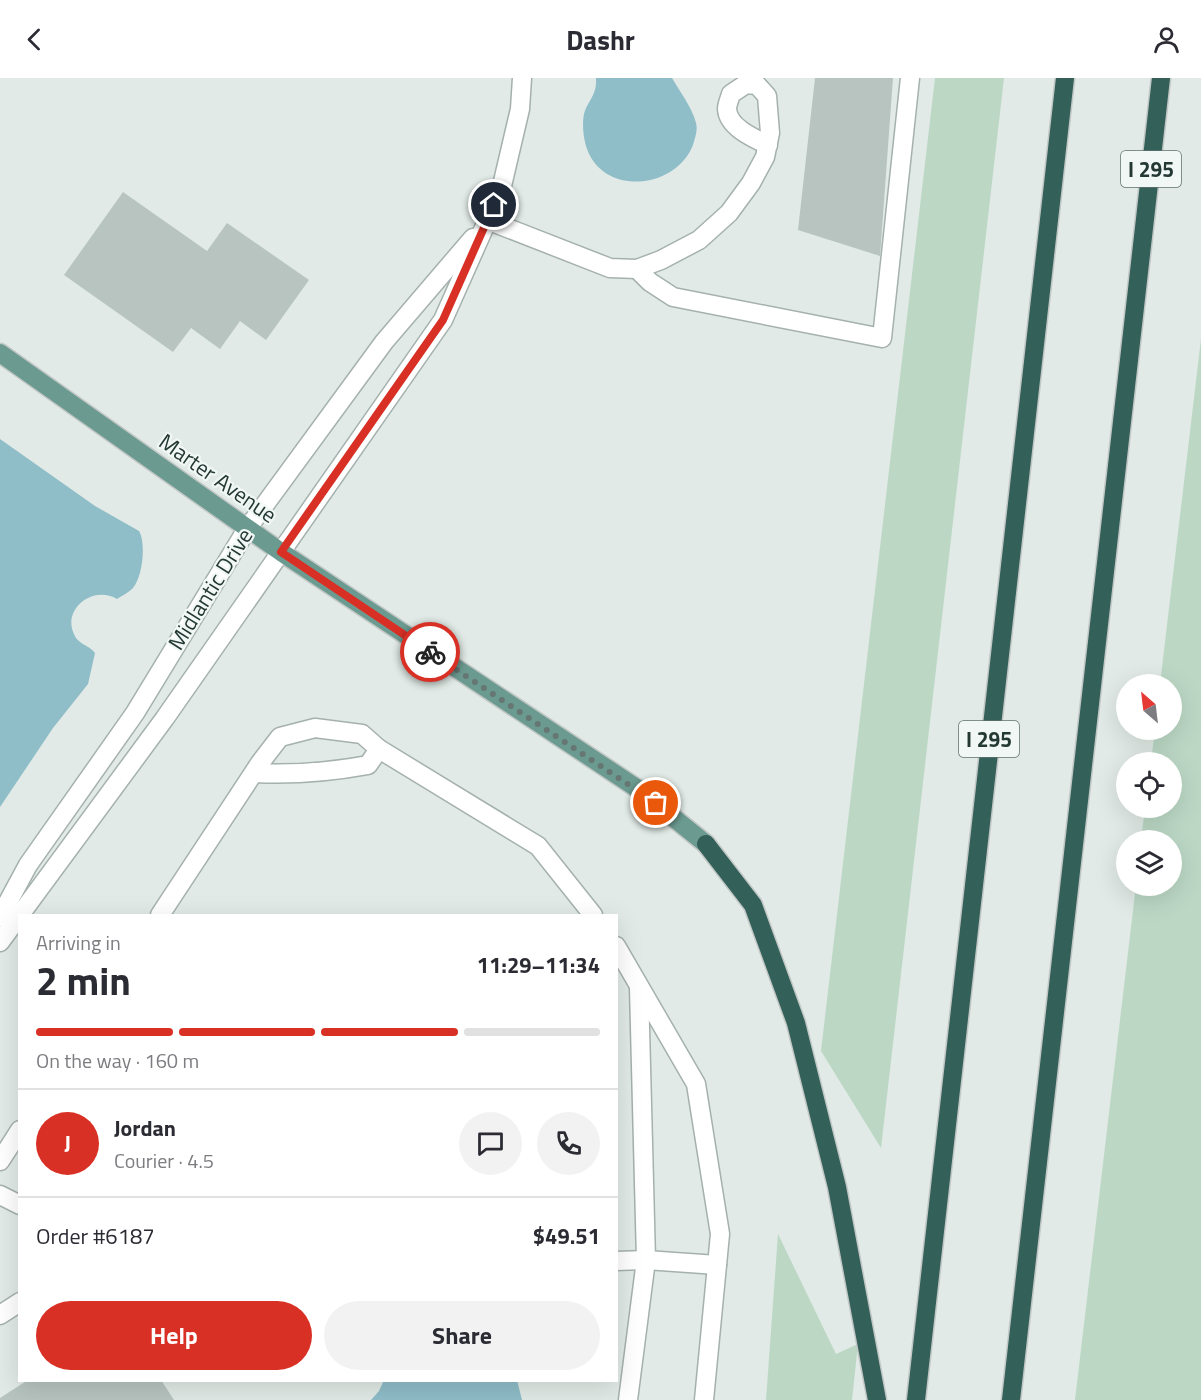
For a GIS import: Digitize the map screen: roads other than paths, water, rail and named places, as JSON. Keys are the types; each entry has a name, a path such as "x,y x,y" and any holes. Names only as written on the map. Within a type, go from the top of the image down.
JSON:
{"highway":[{"name":"I 295","path":"916,1400 1065,78"},
{"name":"I 295","path":"1011,1400 1161,78"},
{"path":"706,844 753,905 796,1023 837,1187 877,1400"}],"main road":[{"name":"Marter Avenue","path":"0,353 281,552 638,789 706,844"}],"street":[{"name":"Midlantic Drive","path":"21,914 165,718 443,320 501,190 520,109 522,78"},
{"path":"637,269 650,282 674,297 882,338 910,78"},
{"path":"487,220 610,268 637,269 661,260 699,240 729,213 751,183 765,157 768,145"},
{"name":"Midlantic Drive","path":"0,917 28,865 135,713 247,528 384,342 487,220"},
{"path":"161,914 280,737 315,728 362,734 379,749 538,846 592,914"},
{"path":"254,773 280,774 368,765 379,749"},
{"name":"Midlantic Drive","path":"0,942 18,918"},
{"path":"622,965 639,986 696,1084 720,1234 704,1400"},
{"path":"628,1400 646,1260 639,986"},
{"path":"0,1161 18,1133"},
{"path":"0,1196 18,1204"},
{"path":"618,1261 646,1260 717,1265"},
{"path":"0,1315 18,1303"}],"water":[{"path":"596,78 672,78 689,105 697,126 693,145 684,160 671,171 640,182 608,175 596,164 587,149 583,122 584,112 595,90"},
{"path":"0,439 95,506 139,531 143,551 139,576 131,589 117,599 107,595 89,598 75,610 72,628 76,638 95,653 88,684 53,728 0,807"},
{"path":"383,1382 518,1382 522,1400 371,1400"}]}
